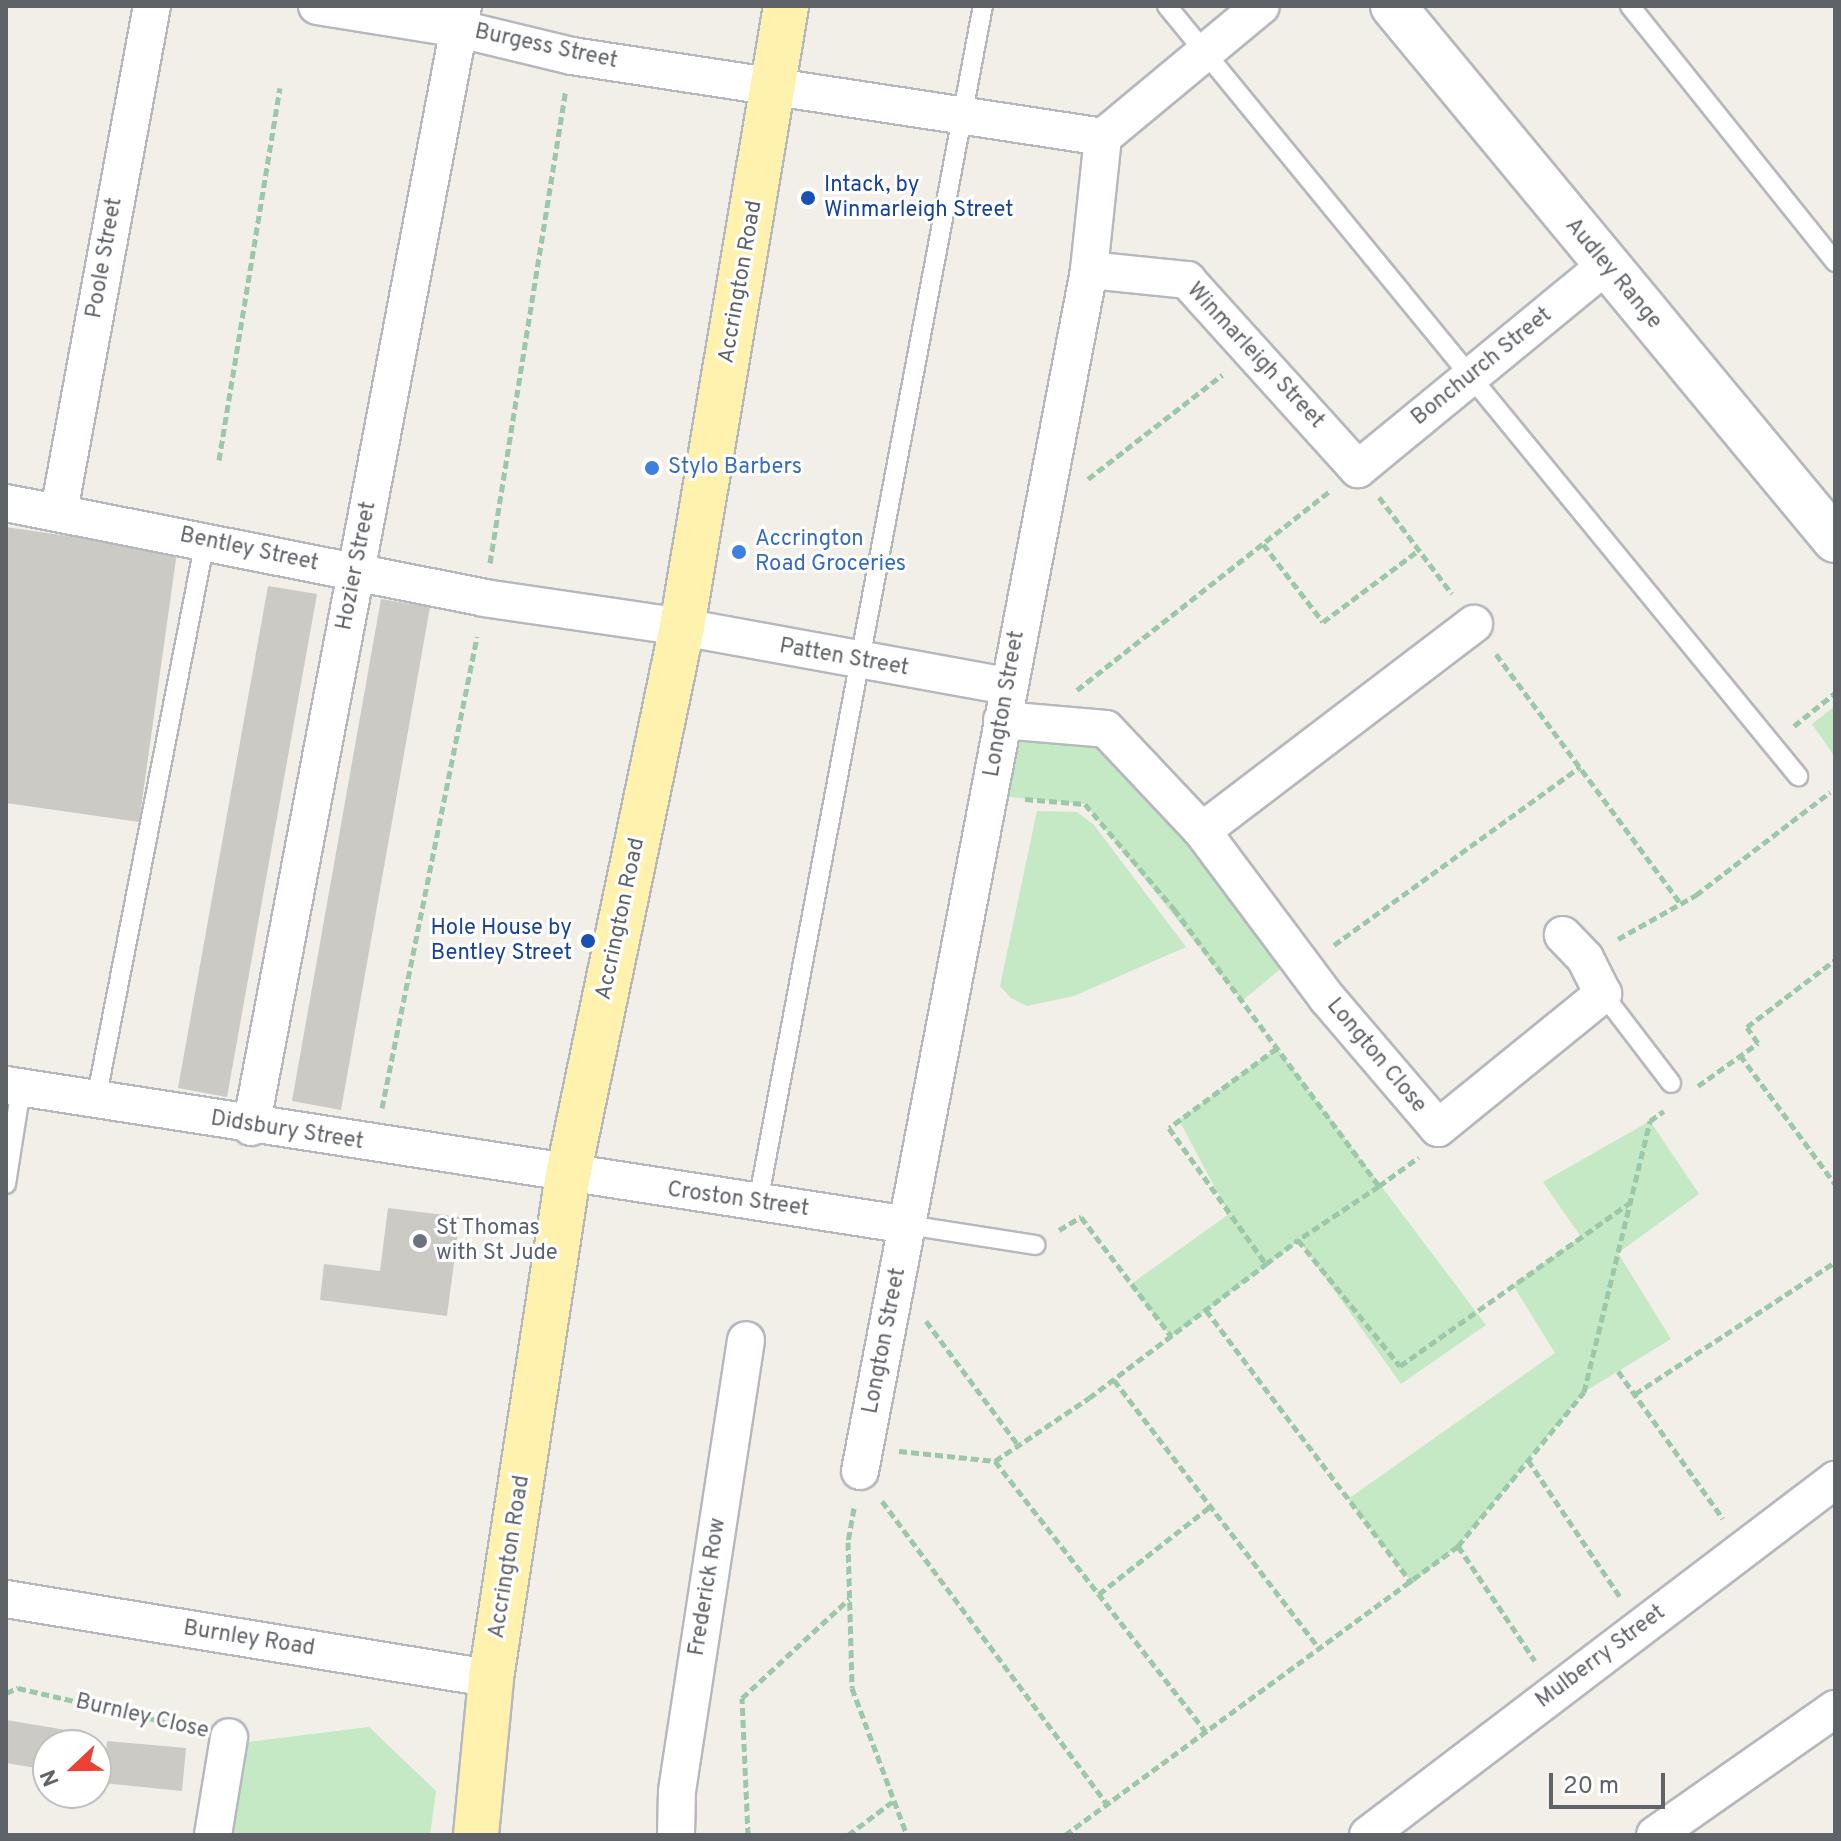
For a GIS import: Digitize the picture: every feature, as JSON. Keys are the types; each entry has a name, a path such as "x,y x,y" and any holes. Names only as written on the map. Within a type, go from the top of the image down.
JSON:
{"main road":[{"name":"Accrington Road","path":"476,1835 491,1678 568,1175 682,627 786,6"}],"street":[{"name":"Poole Street","path":"59,511 152,6"},
{"name":"Burgess Street","path":"317,6 462,18 572,56 775,86"},
{"path":"775,86 962,112 1103,137 1261,6"},
{"name":"Audley Range","path":"1393,6 1835,540"},
{"name":"Hozier Street","path":"251,1127 462,18"},
{"name":"Longton Street","path":"862,1459 989,795 1015,710 1040,516 1089,270 1103,137"},
{"name":"Bonchurch Street","path":"1358,469 1606,265"},
{"name":"Winmarleigh Street","path":"1089,270 1187,280 1255,350 1358,469"},
{"name":"Bentley Street","path":"6,503 59,511 484,598 682,627"},
{"path":"1202,831 1474,624"},
{"name":"Patten Street","path":"682,627 858,662 1015,710"},
{"name":"Longton Close","path":"1015,710 1106,729 1202,831 1304,967 1438,1128 1603,994"},
{"path":"1574,946 1603,994"},
{"name":"Didsbury Street","path":"13,1086 251,1127 568,1175"},
{"name":"Croston Street","path":"568,1175 908,1225"},
{"name":"Frederick Row","path":"676,1835 677,1791 746,1340"},
{"name":"Mulberry Street","path":"1368,1835 1835,1480"},
{"name":"Burnley Road","path":"6,1599 491,1678"},
{"path":"1655,1835 1835,1709"},
{"name":"Burnley Close","path":"213,1835 229,1737"}],"lane":[{"path":"758,1202 983,6"},
{"path":"1167,6 1798,776"},
{"path":"1630,6 1835,262"},
{"path":"96,1100 205,541"},
{"path":"1603,994 1671,1083"},
{"path":"6,1184 13,1086"},
{"path":"908,1225 1035,1245"}],"path":[{"path":"375,1145 484,598 572,56"},
{"path":"219,460 280,88"},
{"path":"1040,516 1255,350"},
{"path":"1015,710 1263,544 1358,469 1681,904"},
{"path":"1263,544 1323,622 1419,550"},
{"path":"1771,744 1835,693"},
{"path":"1304,967 1580,767"},
{"path":"1574,946 1681,904 1830,792"},
{"path":"989,795 1085,804 1174,909 1379,1186"},
{"path":"1688,1094 1758,1043 1747,1027 1835,960"},
{"path":"1266,1264 1169,1128 1277,1048"},
{"path":"1740,1055 1835,1184"},
{"path":"1065,1835 1412,1583 1458,1546 1584,1392 1650,1121 1676,1103"},
{"path":"862,1459 995,1461 1114,1380 1298,1240 1424,1154"},
{"path":"1298,1240 1400,1366 1630,1202"},
{"path":"1035,1245 1081,1217 1171,1337"},
{"path":"1635,1394 1835,1262"},
{"path":"897,1282 1018,1445"},
{"path":"1206,1310 1412,1583"},
{"path":"1618,1371 1744,1549"},
{"path":"1114,1380 1320,1649"},
{"path":"862,1459 848,1542 852,1688 892,1802 907,1835"},
{"path":"862,1459 1107,1804"},
{"path":"1528,1460 1640,1628"},
{"path":"995,1461 1206,1732"},
{"path":"1099,1594 1211,1506"},
{"path":"1458,1546 1556,1692"},
{"path":"748,1835 742,1698 850,1598"},
{"name":"Burnley Close","path":"6,1693 18,1688 229,1737"},
{"path":"848,1835 892,1802"}],"green space":[{"path":"1835,706 1835,757 1812,724"},
{"path":"1002,720 1106,729 1296,956 1242,1001 1085,804 989,795"},
{"path":"1037,811 1077,812 1094,825 1186,947 1074,996 1027,1006 1011,998 1000,986"},
{"path":"1277,1048 1486,1325 1401,1384 1299,1241 1171,1337 1131,1284 1229,1214 1179,1120"},
{"path":"1650,1121 1699,1194 1618,1253 1671,1339 1584,1392 1458,1546 1412,1583 1348,1499 1555,1353 1513,1285 1581,1237 1543,1182"},
{"path":"369,1727 436,1791 430,1835 215,1835 231,1744"}],"building":[{"path":"6,527 177,552 139,822 6,803"},
{"path":"268,586 317,594 227,1097 178,1088"},
{"path":"381,599 430,607 341,1110 292,1101"},
{"name":"St Thomas with St Jude","path":"388,1208 460,1217 447,1316 320,1300 324,1264 380,1271"},
{"path":"6,1720 60,1729 32,1729 32,1767 6,1763"},
{"path":"112,1741 186,1748 182,1791 112,1784"}],"place":[{"name":"Intack, by Winmarleigh Street","path":"808,198"},
{"name":"Stylo Barbers","path":"652,468"},
{"name":"Accrington Road Groceries","path":"739,552"},
{"name":"Hole House by Bentley Street","path":"588,941"},
{"name":"St Thomas with St Jude","path":"420,1241"}]}
